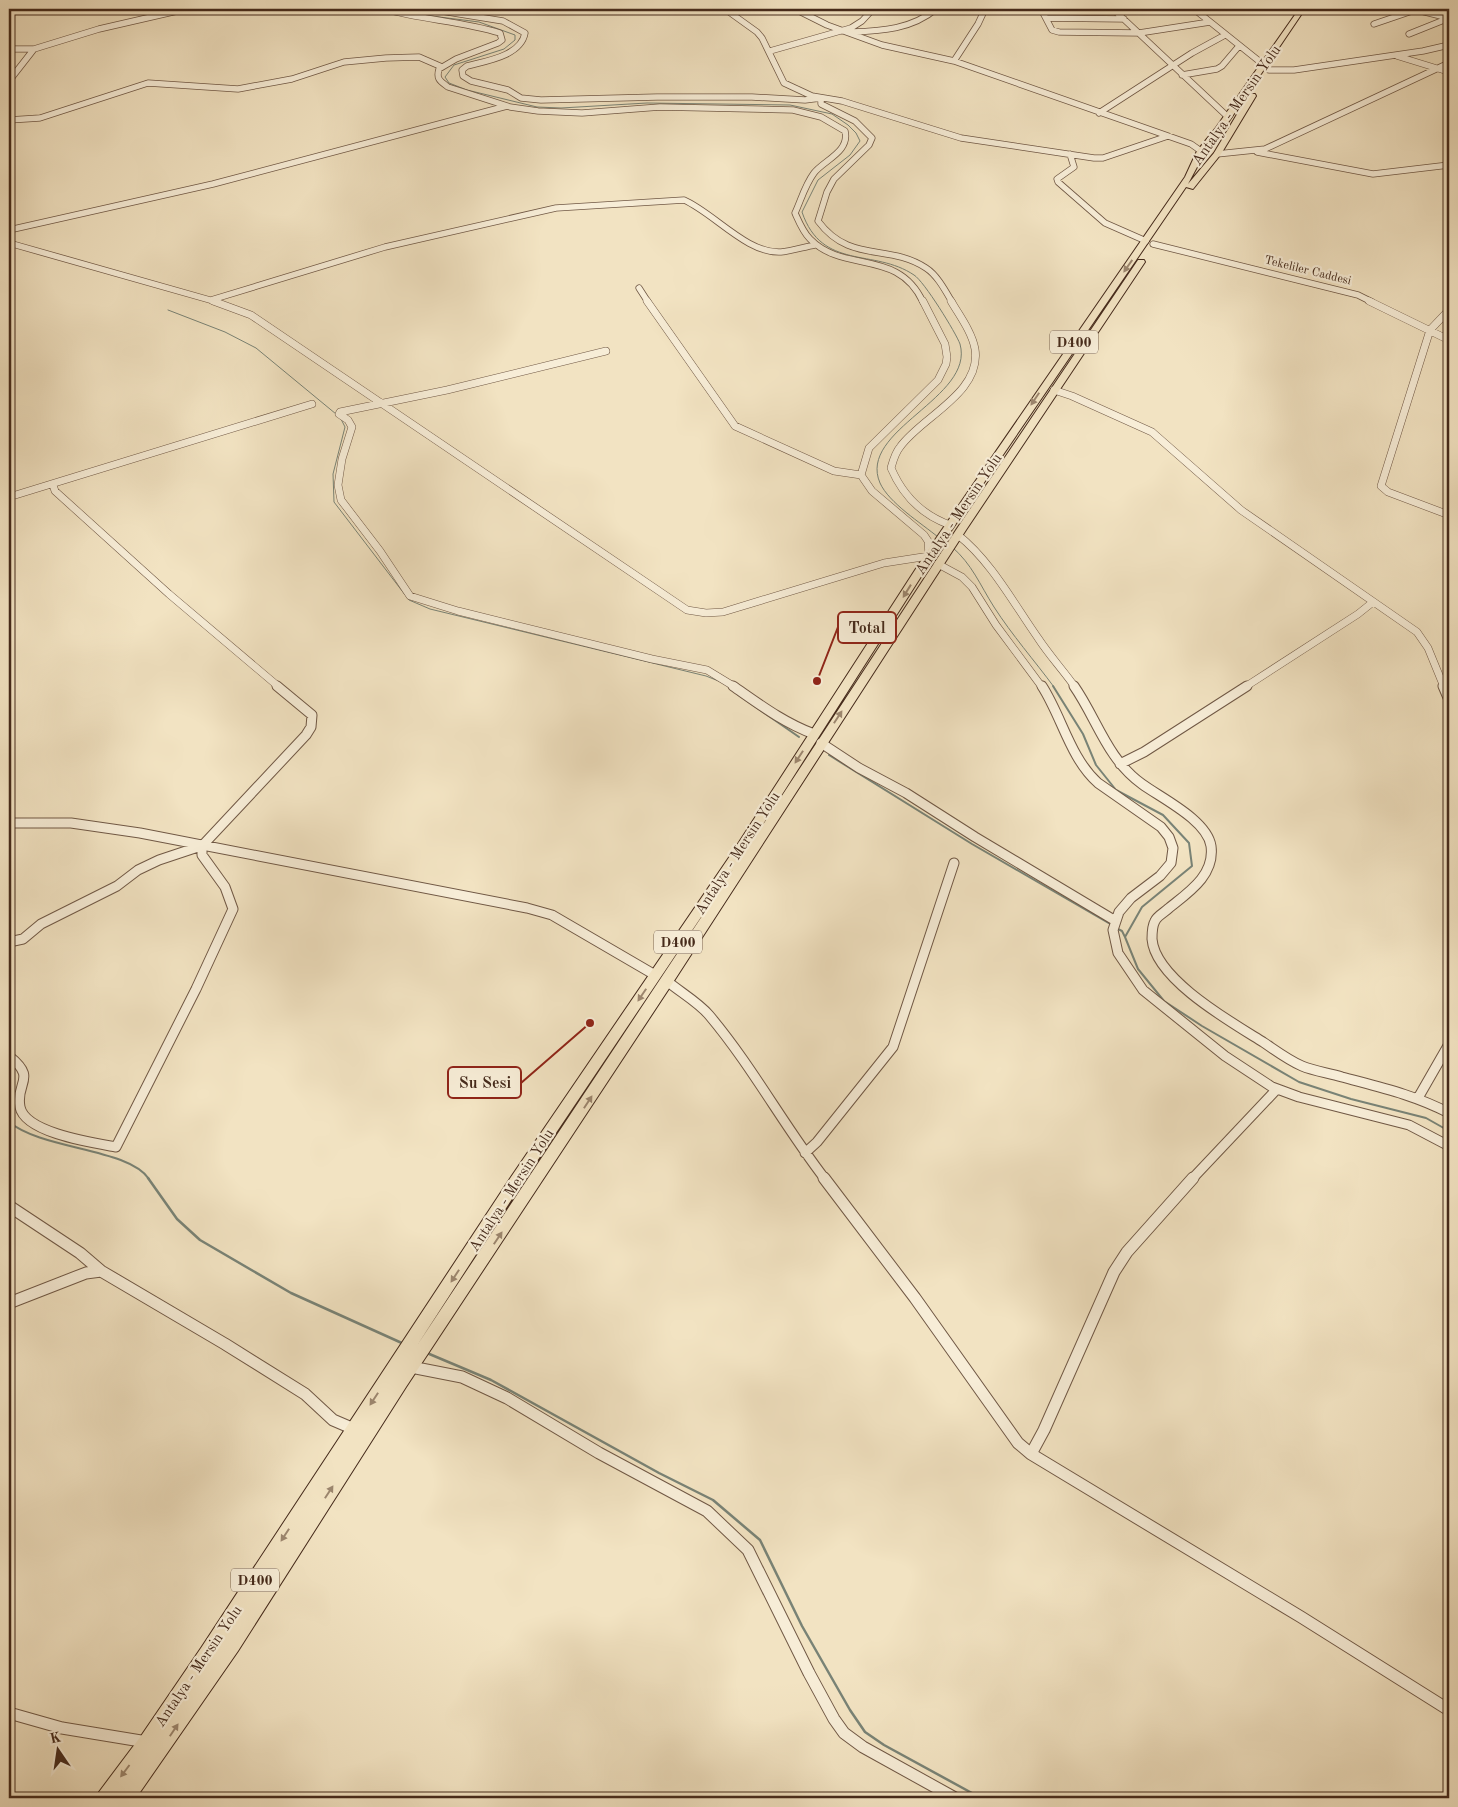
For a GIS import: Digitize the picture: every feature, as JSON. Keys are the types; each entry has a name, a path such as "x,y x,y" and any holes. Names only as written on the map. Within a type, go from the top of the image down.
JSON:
{"highway":[{"name":"Antalya - Mersin Yolu","path":"125,1798 155,1759 222,1658 425,1334 532,1188 661,978 936,557 947,529 1149,242 1218,152 1302,9"},
{"name":"Antalya - Mersin Yolu","path":"936,557 957,536 1054,390 1149,242 1203,148 1267,68 1310,9"},
{"path":"1203,148 1218,152"},
{"name":"Antalya - Mersin Yolu","path":"105,1798 147,1742 207,1654 354,1429 409,1362"}],"street":[{"path":"9,50 34,49 99,29 186,9"},
{"path":"384,9 406,15 482,27 501,36 502,40 498,43 456,59 442,67 439,69 437,76 443,84 507,106 538,111 582,113 660,107 793,110 821,116 845,131 847,138 840,150 814,173 795,213 808,239 815,245 829,252 880,266 905,276 917,290 946,342 949,351 944,371 938,380 869,448 861,475"},
{"path":"429,9 503,21 525,33 524,41 512,51 468,66 462,70 463,76 471,81 508,90 521,98 558,100 657,97 805,100 821,98 842,101 961,138 1103,158 1168,136"},
{"path":"725,9 757,32 770,51 784,82 821,98"},
{"path":"795,9 827,25 889,47 954,61 1203,148"},
{"path":"846,31 862,21 873,9"},
{"path":"770,51 846,31 904,26 920,22 936,9"},
{"path":"954,61 978,24 985,9"},
{"path":"1041,9 1053,32 1139,33 1210,22"},
{"path":"1113,9 1228,117"},
{"path":"1194,9 1267,68 1294,70 1436,49 1449,45"},
{"path":"1374,24 1416,9 1449,18"},
{"path":"1046,18 1124,19"},
{"path":"1409,34 1449,18"},
{"path":"1099,113 1132,94 1173,65 1225,35"},
{"path":"1182,75 1217,69 1222,66 1239,46"},
{"path":"9,81 34,49"},
{"path":"1395,55 1449,72"},
{"path":"9,120 40,118 148,83 238,89 292,79 344,62 386,58 419,57 442,67"},
{"path":"1256,152 1271,147 1449,63"},
{"path":"821,98 821,104 847,115 864,126 872,138 869,145 834,179 819,214 818,221 821,227 830,237 849,247 912,262 926,268 937,278 974,341 976,360 958,394 901,445 891,468 901,489 912,503 947,529"},
{"path":"9,230 213,184 507,106"},
{"path":"1218,152 1256,152 1373,174 1449,165"},
{"name":"Tekeliler Caddesi","path":"1070,154 1074,167 1057,179 1058,182 1105,223 1149,242 1349,292 1449,340"},
{"path":"1408,166 1449,160"},
{"path":"210,300 385,247 566,206 684,200 698,206 740,238 771,251 781,252 815,245"},
{"path":"9,243 228,305 250,315 687,610 706,613 723,612 884,563 936,557"},
{"path":"639,288 692,367 735,426 834,471 861,475"},
{"path":"1449,310 1430,330 1381,486 1388,492 1449,516"},
{"path":"606,351 340,412 339,414 348,420 352,427 342,459 338,485 342,500 346,508 361,524 410,596 458,611 707,670 718,675 770,712 818,739 859,768 906,792 975,837 1114,920"},
{"path":"1054,390 1072,396 1152,432 1241,510 1418,632 1428,648 1449,700"},
{"path":"9,497 312,404"},
{"path":"861,475 872,491 924,535 936,557 964,578 1053,704 1076,754 1089,775 1102,787 1153,821 1169,836 1174,855 1171,864 1126,902 1114,920 1117,949 1138,985 1160,1006 1221,1053 1277,1090 1340,1108 1386,1118 1416,1128 1449,1146"},
{"path":"9,942 23,939 41,924 117,886 138,870 159,860 202,846 306,735 311,727 312,715 161,588 55,491 53,485"},
{"path":"957,536 968,544 1008,593 1039,640 1056,660 1083,700 1100,735 1120,764 1142,784 1176,804 1204,831 1211,845 1210,866 1198,884 1155,920 1152,932 1153,949 1163,966 1192,995 1226,1019 1302,1066 1418,1098 1449,1113"},
{"path":"1120,764 1144,752 1358,614 1373,602"},
{"path":"9,823 92,826 527,908 552,915 661,978 708,1013 745,1063 805,1153 915,1298 1018,1443 1031,1454 1301,1617 1449,1710"},
{"path":"9,1056 22,1066 26,1076 20,1094 20,1110 25,1119 36,1126 87,1142 116,1147 196,989 233,909 231,898 217,874 202,855 202,846"},
{"path":"805,1153 817,1142 893,1047 954,863"},
{"path":"1418,1098 1449,1044"},
{"path":"1031,1454 1044,1430 1114,1272 1127,1252 1188,1183 1277,1090"},
{"path":"9,1206 80,1253 100,1271 226,1344 305,1394 333,1420 354,1429"},
{"path":"9,1302 86,1273 100,1271"},
{"path":"409,1362 462,1377 507,1398 599,1453 707,1511 748,1550 809,1673 834,1720 844,1733 863,1748 955,1798"},
{"path":"9,1713 62,1728 147,1742"}],"waterway":[{"path":"400,9 407,12"},
{"path":"416,14 479,22 515,35 515,40 504,49 454,65 445,77 449,83 467,90 537,107 561,108 647,103 790,105 832,114 856,133 860,141 850,155 818,180 802,212 811,231 822,243 850,256 899,267 919,279 960,344 960,363 951,381 899,430 885,447 877,464 880,483 890,498 938,537"},
{"path":"168,310 225,332 256,348 336,414"},
{"path":"341,419 345,427 333,474 334,502 409,600 430,609 706,676 721,682"},
{"path":"952,547 970,568 1001,617 1054,687"},
{"path":"1053,686 1083,734 1096,765 1116,790 1163,815 1189,843 1192,866 1142,907 1125,937"},
{"path":"737,694 799,737"},
{"path":"829,755 972,844 1112,925"},
{"path":"1116,928 1122,931 1125,937"},
{"path":"1125,937 1138,969 1164,1001 1202,1026 1299,1082 1351,1099 1426,1118 1449,1131"},
{"path":"9,1070 11,1083 9,1093"},
{"path":"9,1122 24,1131 42,1138 123,1161 138,1169 148,1178"},
{"path":"148,1178 177,1219 200,1240 291,1293 404,1344"},
{"path":"427,1353 491,1380 659,1473 713,1500 760,1540 802,1626 850,1710 865,1732 884,1745 981,1798"}],"place":[{"name":"Total","path":"817,681"},
{"name":"Su Sesi","path":"590,1023"}]}
